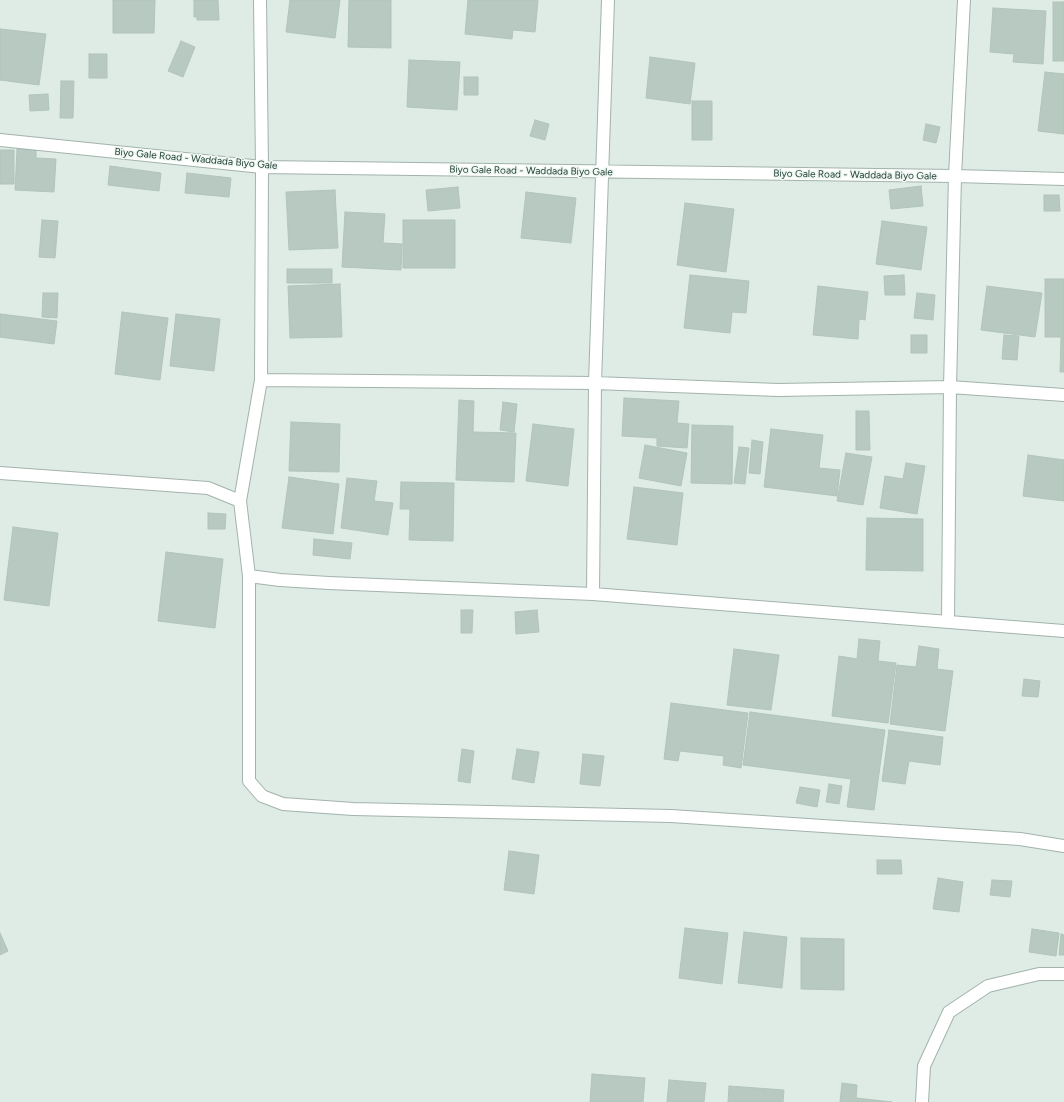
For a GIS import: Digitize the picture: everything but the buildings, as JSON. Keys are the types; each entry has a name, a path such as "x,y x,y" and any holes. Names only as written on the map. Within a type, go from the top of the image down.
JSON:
{"street":[{"path":"260,0 262,167 261,380 240,501 249,576 249,781 262,796 283,804 353,809 671,816 1020,839 1064,846"},
{"path":"593,594 595,383 608,0"},
{"path":"948,621 950,387 955,176 964,0"},
{"name":"Biyo Gale Road - Waddada Biyo Gale","path":"0,140 262,167 955,176 1064,179"},
{"path":"261,380 595,383 778,390 950,387 1064,395"},
{"path":"0,472 208,488 240,501"},
{"path":"249,576 280,580 593,594 1064,631"},
{"path":"922,1102 924,1066 949,1012 988,986 1039,974 1064,974"}]}
